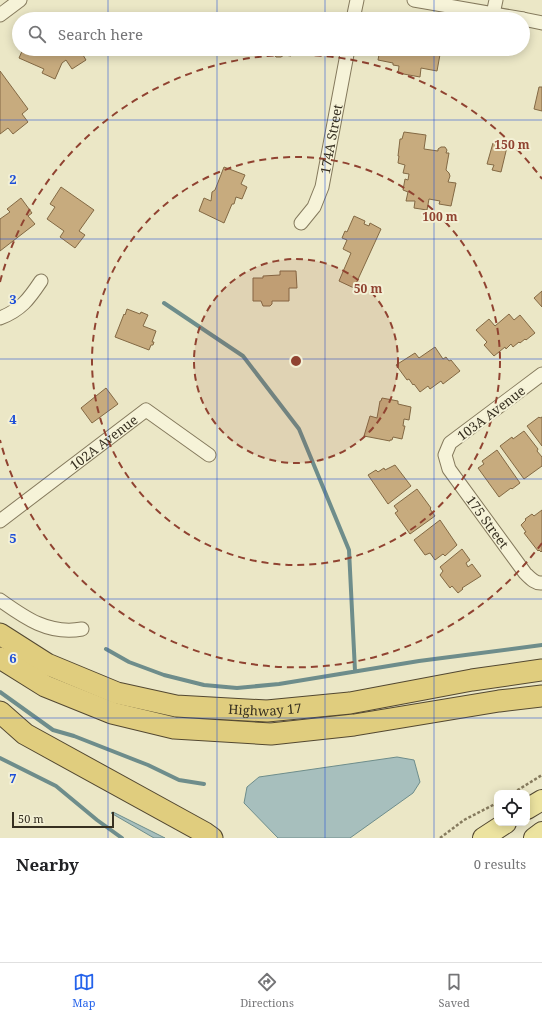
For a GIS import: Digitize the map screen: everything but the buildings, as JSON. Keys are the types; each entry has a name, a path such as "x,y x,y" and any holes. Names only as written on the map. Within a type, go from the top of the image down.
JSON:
{"highway":[{"name":"Highway 17","path":"0,634 47,664 117,693 176,706 267,711 350,703 472,680 542,670"},
{"name":"Highway 17","path":"0,658 45,686 112,713 174,728 271,734 354,725 499,701 542,696"},
{"path":"0,712 25,734 212,838"}],"main road":[{"path":"530,807 542,800"},
{"path":"483,838 501,826"},
{"path":"534,838 542,832"}],"street":[{"path":"0,15 20,0"},
{"path":"354,12 357,0"},
{"path":"414,0 482,12"},
{"path":"493,12 496,0"},
{"path":"530,20 542,22"},
{"name":"174A Street","path":"301,223 314,207 322,187 347,56"},
{"path":"0,318 20,308 41,281"},
{"name":"103A Avenue","path":"445,455 450,444 542,374"},
{"name":"102A Avenue","path":"0,520 146,410 209,455"},
{"name":"175 Street","path":"445,455 448,469 525,573 532,581 540,584"},
{"path":"0,600 22,615 46,627 70,631 82,629"}],"path":[{"path":"518,790 542,775"},
{"path":"440,838 464,820 494,805"}],"water":[{"path":"397,757 414,760 420,782 413,793 350,838 278,838 244,803 247,787 259,777"},
{"path":"113,812 165,838 154,838 111,813"}],"waterway":[{"path":"164,303 243,356 299,429 349,550 355,671"},
{"path":"106,649 129,662 164,675 204,685 237,688 279,684 419,661 542,645"},
{"path":"0,692 53,730 74,736 148,765 179,780 204,784"},
{"path":"0,758 56,786 97,820 122,838"}]}
